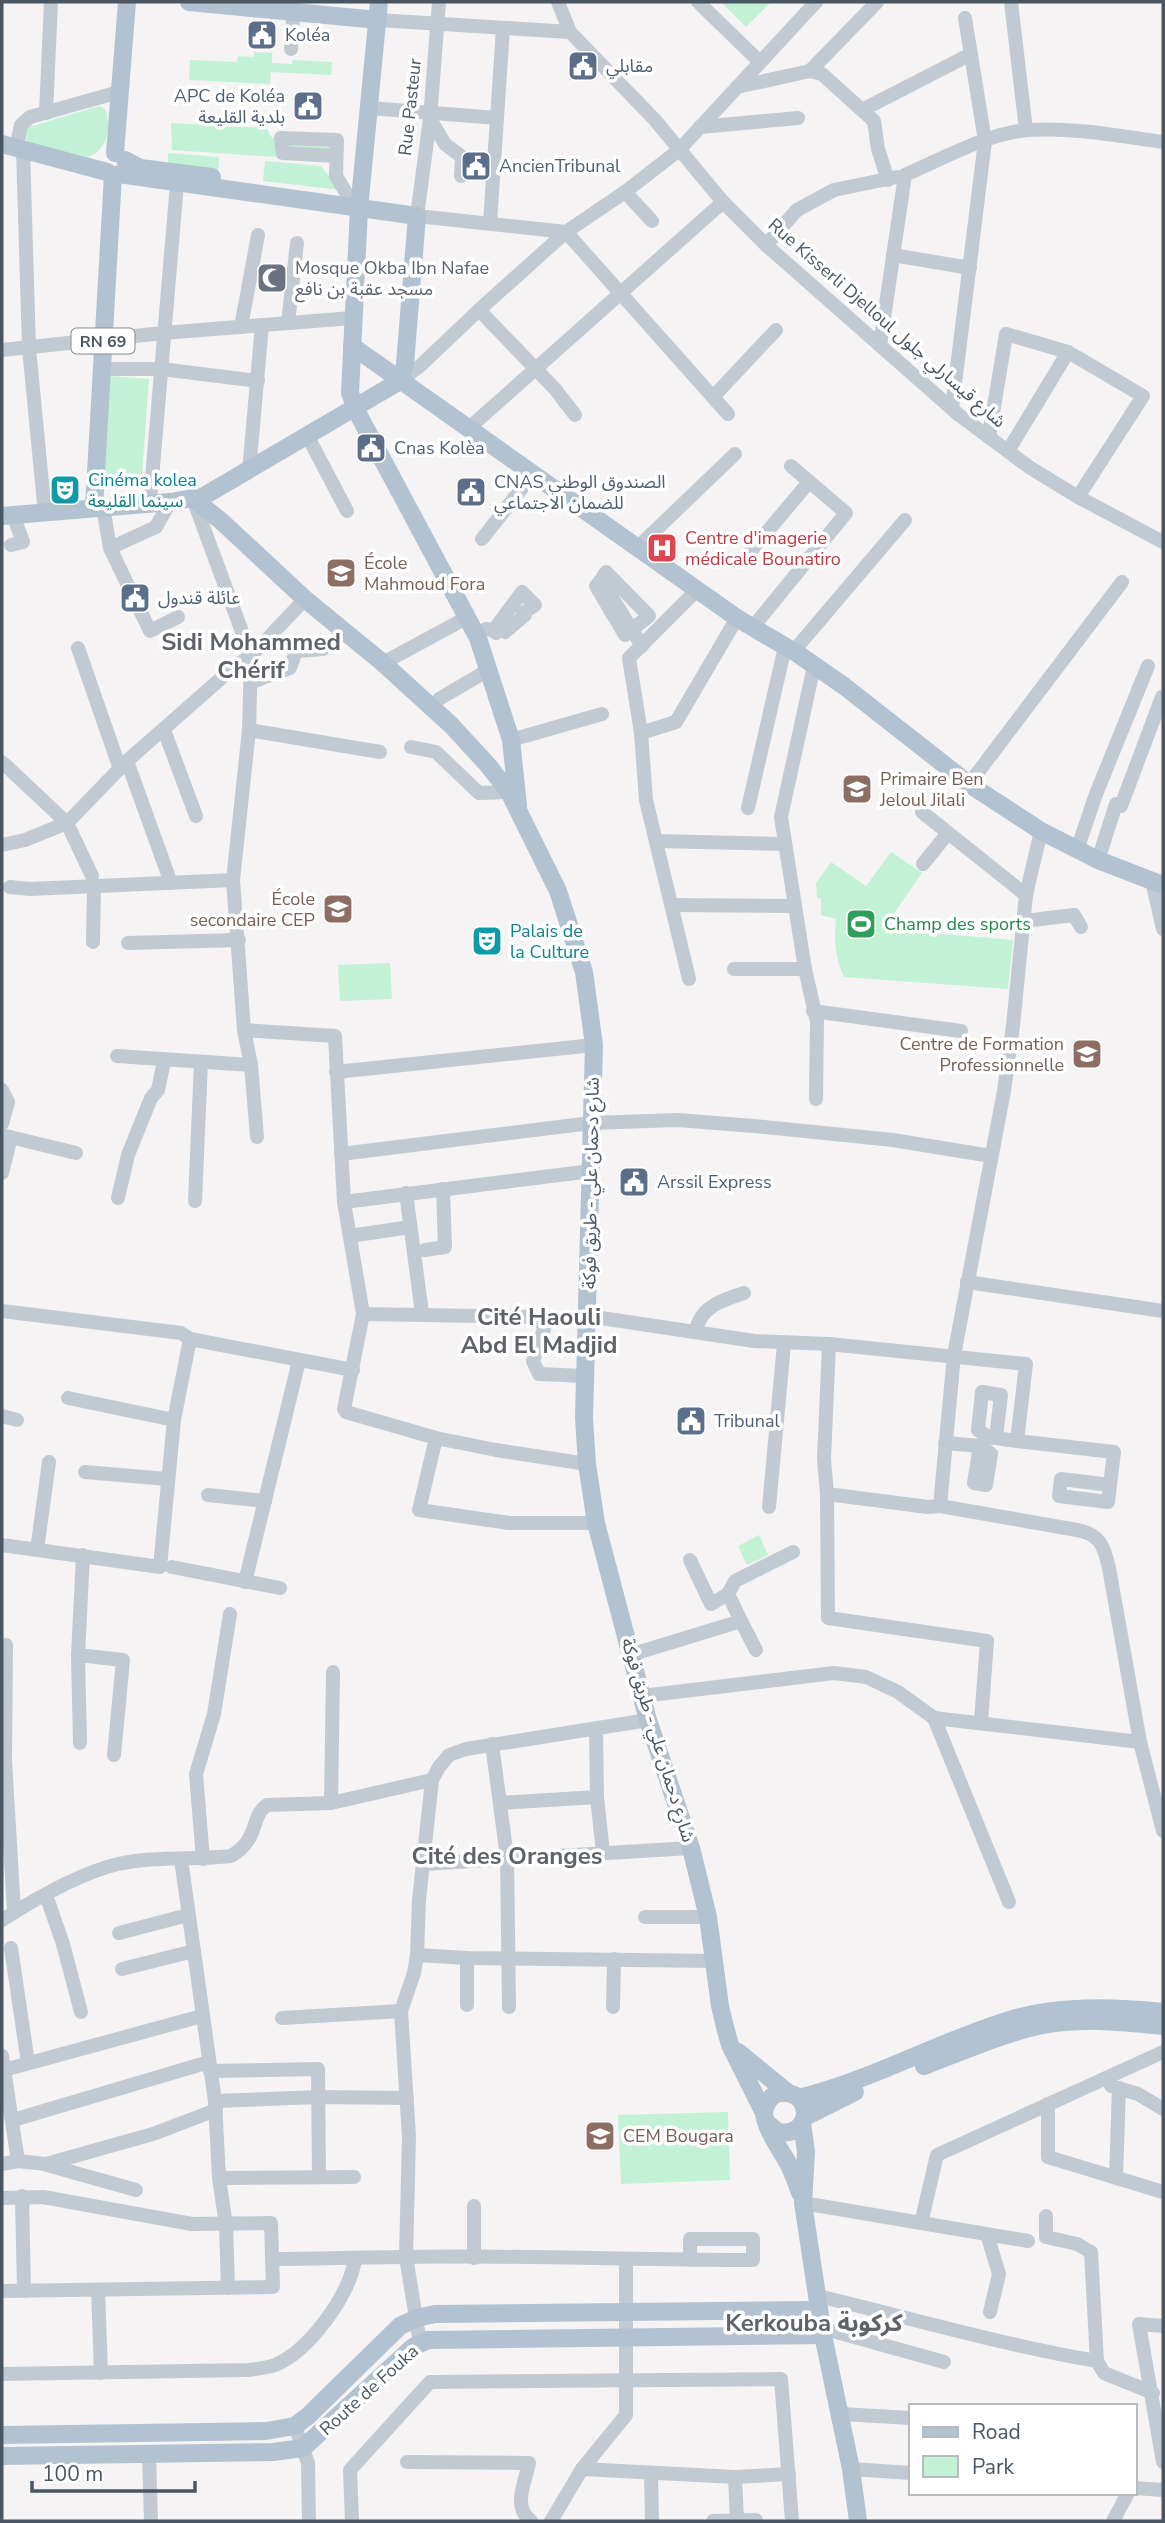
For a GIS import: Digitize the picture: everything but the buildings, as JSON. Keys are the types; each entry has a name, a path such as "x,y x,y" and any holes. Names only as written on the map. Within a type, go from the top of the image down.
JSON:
{"main road":[{"name":"RN 69","path":"99,508 103,341 127,2"},
{"path":"189,2 293,7 378,20"},
{"path":"379,2 369,108 356,201 350,393 354,406 468,617 490,669 512,740 519,812"},
{"path":"8,516 193,499 215,491 400,381 405,365 417,216 356,201 177,178 135,167 116,167 14,147"},
{"path":"352,346 737,618 844,686 969,784 1041,831 1077,850 1158,883"},
{"name":"شارع دحمان علي - طريق فوكة","path":"193,499 220,520 305,599 383,663 451,725 487,764 509,792 558,891 572,930 584,972 594,1045 584,1418 587,1464 596,1523 649,1720 691,1848 708,1917 720,2006 730,2045 791,2169 803,2203 820,2317 841,2414 858,2521"},
{"path":"1163,2012 1126,2008 1058,2010 1010,2020 839,2087 774,2096 768,2100 766,2118 772,2128 785,2133 798,2129 804,2120 848,2095 1039,2025 1127,2022 1163,2026"},
{"path":"730,2045 803,2104 804,2120"},
{"name":"شارع دحمان علي - طريق فوكة","path":"803,2203 806,2152 804,2120"},
{"name":"Route de Fouka","path":"2,2435 266,2431 295,2426 400,2326 435,2314 626,2313 820,2317"},
{"name":"Route de Fouka","path":"2,2456 273,2452 303,2448 413,2347 428,2340 626,2337 820,2317"}],"street":[{"path":"46,113 51,2"},
{"name":"Rue Pasteur","path":"417,216 430,116 439,2"},
{"path":"378,20 570,32 558,2"},
{"path":"698,2 760,62"},
{"path":"400,381 421,365 566,232 625,192 679,150 816,2"},
{"path":"810,71 877,2"},
{"path":"1011,2 1026,130"},
{"path":"291,49 293,7"},
{"path":"952,408 985,141 965,18"},
{"path":"489,223 503,28"},
{"name":"Rue Kisserli Djelloul شارع قيسارلي جلول","path":"570,32 655,120 723,202 766,245 952,408 1008,451 1078,496 1163,542"},
{"path":"862,110 971,54"},
{"path":"737,87 810,71 822,74 874,121 878,149 888,180"},
{"path":"45,514 14,147 26,120 119,92"},
{"path":"369,108 430,116 497,118"},
{"path":"430,116 445,144 462,157 461,176"},
{"path":"700,127 798,118"},
{"path":"766,245 797,210 834,190 905,175 985,141 1026,130 1081,131 1163,142"},
{"path":"336,156 336,176 356,201"},
{"path":"880,345 905,175"},
{"path":"150,502 177,178"},
{"path":"625,192 652,221"},
{"path":"469,428 723,202"},
{"path":"417,216 566,232 728,414"},
{"path":"240,327 258,235"},
{"path":"288,323 297,243"},
{"path":"893,256 970,268"},
{"path":"479,310 536,369 575,415"},
{"path":"2,350 163,333 352,318"},
{"path":"248,471 262,325"},
{"path":"713,397 776,330"},
{"path":"989,437 1006,334 1068,352 1143,396 1078,496"},
{"path":"1008,451 1068,352"},
{"path":"102,369 161,369 258,380"},
{"path":"308,437 347,511"},
{"path":"636,548 735,454"},
{"path":"753,627 846,513 791,466"},
{"path":"482,539 533,474"},
{"path":"750,552 809,482"},
{"path":"193,499 251,656 249,730 233,880 244,1030 251,1065 257,1137"},
{"path":"110,548 156,527 170,502"},
{"path":"99,508 110,548 150,631 178,617"},
{"path":"8,516 23,542 10,545"},
{"path":"748,808 789,649 905,520"},
{"path":"632,630 649,616 606,572 601,580 632,630 642,646"},
{"path":"969,784 1122,582"},
{"path":"629,658 697,590"},
{"path":"589,593 629,658 641,733 646,800 689,979"},
{"path":"2,845 25,840 67,823 124,765 234,667 251,656 305,599"},
{"path":"383,663 468,617"},
{"path":"641,733 676,722 737,618"},
{"path":"476,635 486,629 494,629"},
{"path":"78,648 171,883"},
{"path":"252,682 289,676 296,651 323,649"},
{"path":"814,666 782,817 805,969 817,1022 817,1099"},
{"path":"1077,850 1096,794 1148,666"},
{"path":"439,699 490,669"},
{"path":"1098,860 1116,804 1121,806 1162,696"},
{"path":"512,740 602,714"},
{"path":"164,730 196,816"},
{"path":"249,730 380,751"},
{"path":"411,747 436,752 479,793 509,792"},
{"path":"2,762 67,823 93,881 93,942"},
{"path":"922,812 1026,895"},
{"path":"940,1506 954,1355 1013,1026 1026,895 1041,831"},
{"path":"923,864 948,833"},
{"path":"656,841 785,844"},
{"path":"10,887 30,889 93,881 171,883 233,880"},
{"path":"1158,883 1163,929"},
{"path":"672,905 795,906"},
{"path":"1024,921 1074,915 1081,927"},
{"path":"128,943 239,940"},
{"path":"734,969 805,969"},
{"path":"813,1011 961,1031"},
{"path":"244,1030 335,1036 344,1202 363,1314 344,1409 346,1412 436,1438 587,1464"},
{"path":"335,1072 594,1045"},
{"path":"117,1056 251,1065"},
{"path":"118,1198 128,1155 151,1098 158,1090 164,1061"},
{"path":"195,1201 201,1062"},
{"path":"2,1090 8,1102 2,1124"},
{"path":"341,1154 591,1123 677,1121 754,1125 894,1140 991,1156"},
{"path":"2,1173 6,1136 76,1153"},
{"path":"344,1202 591,1171"},
{"path":"425,1250 445,1247 443,1189"},
{"path":"406,1193 422,1314"},
{"path":"350,1236 410,1227"},
{"path":"967,1282 1163,1311"},
{"path":"696,1331 698,1321 710,1306 744,1293"},
{"path":"2,1311 181,1333 190,1339 353,1370"},
{"path":"363,1314 534,1317 545,1326 533,1361 539,1374 584,1376"},
{"path":"588,1316 784,1344 829,1344 1026,1364 1017,1441"},
{"path":"2,1545 160,1567 174,1420 190,1339"},
{"path":"769,1507 784,1344"},
{"path":"829,1344 824,1458 828,1618 987,1641 981,1722"},
{"path":"245,1582 299,1361"},
{"path":"68,1398 174,1420"},
{"path":"2,1416 17,1420"},
{"path":"436,1438 419,1510 509,1523 596,1523"},
{"path":"945,1443 1017,1441 1114,1452 1110,1485"},
{"path":"37,1550 49,1462"},
{"path":"85,1472 167,1479"},
{"path":"827,1494 928,1507 940,1506 1091,1533 1101,1544 1109,1568 1140,1742 1163,1831"},
{"path":"208,1495 265,1501"},
{"path":"690,1560 711,1604 728,1594 735,1581 793,1552"},
{"path":"80,1743 78,1655 83,1555"},
{"path":"172,1567 280,1588"},
{"path":"728,1594 756,1650"},
{"path":"203,1859 197,1774 214,1714 230,1614"},
{"path":"630,1654 741,1621"},
{"path":"6,1645 8,1916 94,1872 119,1864 231,1856 241,1850 254,1832 262,1808 267,1805 331,1803 432,1780"},
{"path":"78,1655 124,1660 114,1755"},
{"path":"331,1803 333,1672"},
{"path":"642,1696 834,1673 866,1677 898,1692 934,1718 1140,1742"},
{"path":"934,1718 1009,1902"},
{"path":"421,2343 406,2257 409,2137 401,2011 417,1955 432,1780 449,1755 492,1744 649,1720"},
{"path":"596,1729 597,1797 603,1853"},
{"path":"492,1744 507,1857 509,2007"},
{"path":"500,1803 597,1797"},
{"path":"423,1864 691,1848"},
{"path":"181,1859 215,2105 219,2178 226,2225 228,2288"},
{"path":"46,1895 63,1944 81,2012"},
{"path":"119,1933 188,1915"},
{"path":"645,1917 708,1917"},
{"path":"11,1948 28,2063"},
{"path":"121,1969 194,1951"},
{"path":"417,1955 715,1961"},
{"path":"467,1958 467,2005"},
{"path":"613,2007 614,1959"},
{"path":"282,2018 401,2011"},
{"path":"18,2161 10,2127 3,2074 28,2063 202,2015"},
{"path":"920,2223 937,2155 1163,2052"},
{"path":"10,2127 210,2066 318,2068 319,2177"},
{"path":"1097,2082 1138,2094 1163,2109"},
{"path":"1116,2178 1119,2088"},
{"path":"46,2164 153,2134 215,2105 320,2097 407,2098"},
{"path":"1048,2104 1048,2157 1163,2192"},
{"path":"2,2164 18,2161 46,2164 136,2190"},
{"path":"219,2178 354,2177"},
{"path":"22,2196 24,2291"},
{"path":"2,2198 22,2196 68,2201 192,2224 271,2223 272,2259 272,2287 2,2291"},
{"path":"803,2203 1028,2241"},
{"path":"474,2206 474,2258"},
{"path":"1046,2216 1046,2237 1077,2244 1091,2252 1097,2361 1104,2373 1153,2393"},
{"path":"987,2234 999,2274 989,2312"},
{"path":"272,2259 406,2257 690,2260"},
{"path":"2,2374 248,2370 272,2366 285,2360 302,2346 334,2310 353,2272 355,2259"},
{"path":"551,2521 582,2469 626,2415 626,2259"},
{"path":"98,2290 102,2373"},
{"path":"820,2317 978,2334 1032,2350 1097,2361"},
{"path":"820,2317 944,2362"},
{"path":"1163,2326 1139,2324 1163,2462"},
{"path":"352,2521 350,2470 430,2382 781,2379 792,2521"},
{"path":"841,2414 909,2418"},
{"path":"295,2426 308,2463 309,2521"},
{"path":"149,2454 152,2521"},
{"path":"407,2462 529,2463 520,2508 524,2516 531,2521"},
{"path":"582,2469 735,2477 789,2474"},
{"path":"851,2469 909,2473"},
{"path":"650,2474 652,2521"},
{"path":"735,2477 737,2520"},
{"path":"1137,2488 1163,2490"},
{"path":"1113,2521 1127,2495"},
{"path":"713,2521 755,2520"}],"green space":[{"path":"721,2 771,2 746,27"},
{"path":"254,52 272,53 272,63 292,64 293,60 332,62 331,75 271,72 270,84 189,80 190,60 237,62 238,56 254,57"},
{"path":"99,106 105,109 108,131 104,144 94,154 87,157 30,143 25,139 29,127"},
{"path":"171,123 266,128 272,138 331,140 334,161 172,150"},
{"path":"168,153 219,157 218,172 168,167"},
{"path":"265,161 321,166 340,190 263,181"},
{"path":"110,376 149,379 141,488 102,485"},
{"name":"Champ des sports","path":"891,852 922,873 883,929 1013,940 1008,989 844,977 836,949 836,919 821,915 821,899 817,897 816,883 831,862 866,886"},
{"path":"390,963 392,999 340,1001 338,965"},
{"path":"759,1535 768,1555 747,1565 738,1546"},
{"path":"728,2112 730,2180 621,2184 618,2115"}],"place":[{"name":"Koléa","path":"262,35"},
{"name":"مقابلي","path":"583,66"},
{"name":"APC de Koléa بلدية القليعة","path":"308,106"},
{"name":"AncienTribunal","path":"476,166"},
{"name":"Mosque Okba Ibn Nafae مسجد عقبة بن نافع","path":"272,278"},
{"name":"Cnas Kolèa","path":"371,448"},
{"name":"Cinéma kolea سينما القليعة","path":"65,490"},
{"name":"CNAS الصندوق الوطني للضمان الاجتماعي","path":"471,492"},
{"name":"Centre d'imagerie médicale Bounatiro","path":"662,548"},
{"name":"École Mahmoud Fora","path":"341,573"},
{"name":"عائلة قندول","path":"135,598"},
{"name":"Primaire Ben Jeloul Jilali","path":"857,789"},
{"name":"École secondaire CEP","path":"338,909"},
{"name":"Champ des sports","path":"861,924"},
{"name":"Palais de la Culture","path":"487,941"},
{"name":"Centre de Formation Professionnelle","path":"1087,1054"},
{"name":"Arssil Express","path":"634,1182"},
{"name":"Tribunal","path":"691,1421"},
{"name":"CEM Bougara","path":"600,2136"}],"district":[{"name":"Sidi Mohammed Chérif","path":"251,656"},
{"name":"Cité Haouli Abd El Madjid","path":"539,1331"},
{"name":"Cité des Oranges","path":"507,1856"},
{"name":"Kerkouba كركوبة","path":"814,2323"}]}
